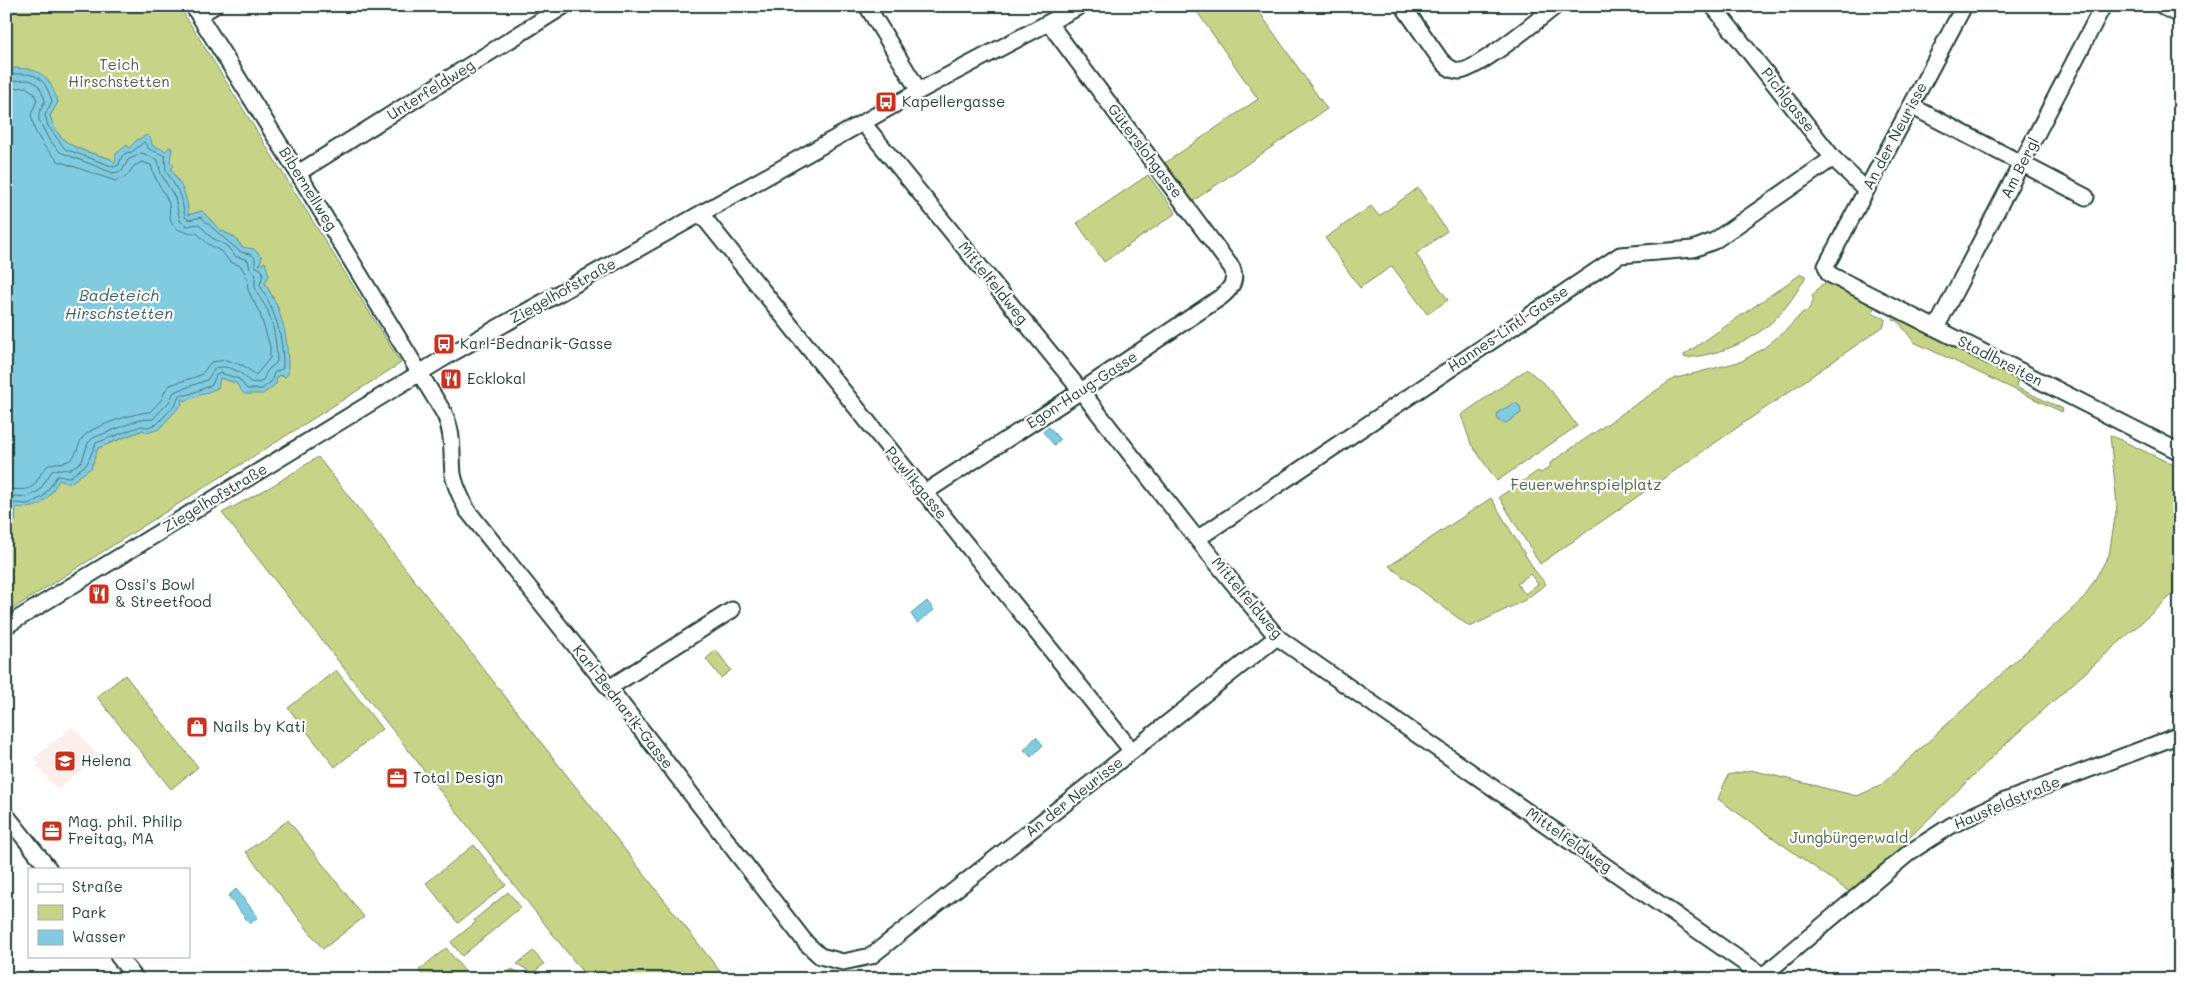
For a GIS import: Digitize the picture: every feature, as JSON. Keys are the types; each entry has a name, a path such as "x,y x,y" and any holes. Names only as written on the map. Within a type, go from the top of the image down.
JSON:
{"main road":[{"path":"2165,6 2180,13"}],"street":[{"path":"196,11 214,6"},
{"name":"Unterfeldweg","path":"298,173 564,6"},
{"path":"866,6 919,91"},
{"name":"Ziegelhofstraße","path":"6,626 420,372 919,91 1080,6"},
{"path":"1403,6 1440,59 1454,70 1464,70 1474,66 1556,6"},
{"name":"Pichlgasse","path":"1713,6 1834,158 1866,190"},
{"name":"An der Neurisse","path":"1826,266 1964,6"},
{"name":"Am Bergl","path":"1936,328 2103,6"},
{"name":"Bibernellweg","path":"196,11 420,372"},
{"name":"Güterslohgasse","path":"1049,23 1232,268 1233,281"},
{"path":"1911,106 2086,197"},
{"name":"Mittelfeldweg","path":"863,123 1081,391 1197,539 1277,637 1761,977"},
{"name":"Hannes-Lintl-Gasse","path":"1197,539 1620,255 1693,249 1704,246 1834,158"},
{"name":"Pawlikgasse","path":"701,214 1132,751"},
{"name":"Stadlbreiten","path":"1826,266 1829,274 2180,452"},
{"name":"Egon-Haug-Gasse","path":"924,493 1221,297 1230,289 1233,281"},
{"name":"Karl-Bednarik-Gasse","path":"420,372 450,424 455,481 468,510 806,942 820,956 843,962 871,956"},
{"path":"609,688 732,610"},
{"name":"An der Neurisse","path":"871,956 1277,637"},
{"name":"Hausfeldstraße","path":"1761,977 1910,852 1952,825 1997,804 2180,734"},
{"path":"6,815 48,868"},
{"path":"120,958 136,979"}],"shaded area":[{"name":"Helena","path":"73,726 98,757 57,790 37,766 39,764 34,758"}],"green space":[{"name":"Teich Hirschstetten","path":"6,6 179,6 401,363 6,613 6,532 15,521 15,507 59,480 91,468 98,448 143,430 180,398 220,378 236,383 277,377 279,375 285,377 278,307 265,283 265,262 259,266 234,237 220,230 202,211 188,215 179,182 170,169 166,151 137,140 129,148 127,146 115,164 111,159 73,146 59,135 50,116 58,102 15,68 6,71"},
{"path":"1193,6 1255,6 1327,109 1193,201 1165,163 1258,99"},
{"path":"1148,175 1176,213 1104,262 1077,223"},
{"path":"1418,188 1447,231 1416,254 1448,300 1427,314 1392,266 1360,288 1325,238 1371,206 1379,216"},
{"path":"1801,274 1806,276 1784,309 1757,334 1724,350 1685,358 1684,355"},
{"name":"Feuerwehrspielplatz","path":"1829,282 1875,306 1872,313 1885,319 1884,326 1540,564 1499,497 1538,471 1541,473 1550,467 1550,463 1673,379 1742,361 1764,348 1787,329 1803,312 1807,312 1814,300 1812,296 1821,285"},
{"path":"1891,312 2018,377 2016,387 2063,409 2062,412 1914,342 1897,320 1894,321"},
{"path":"1527,369 1550,389 1577,426 1497,481 1471,444 1461,415"},
{"name":"Jungbürgerwald","path":"2110,435 2180,468 2180,588 2012,738 1907,840 1898,853 1851,893 1718,799 1728,775 1751,770 1857,796 1880,786 2084,598 2109,555 2117,505"},
{"path":"318,457 726,979 588,979 222,513 272,486"},
{"path":"1491,498 1535,571 1546,584 1525,600 1470,627 1389,566","holes":["1530,574 1538,584 1525,594 1517,584"]},
{"path":"716,650 731,670 721,678 706,659"},
{"path":"336,670 382,729 335,767 288,708"},
{"path":"125,675 198,767 171,789 97,697"},
{"path":"288,820 364,917 323,949 246,852"},
{"path":"474,845 506,885 458,923 426,883"},
{"path":"508,892 521,907 462,956 451,942"},
{"path":"446,948 471,979 425,979 419,970"},
{"path":"533,951 544,964 533,973 517,964"},
{"path":"512,969 527,977 500,979"}],"water":[{"name":"Badeteich Hirschstetten","path":"15,68 32,70 44,76 48,81 58,102 50,116 54,127 59,135 73,146 111,159 115,163 116,154 127,145 129,148 137,140 147,135 151,139 152,145 166,151 169,147 172,148 170,162 174,166 171,169 181,185 187,202 188,215 202,211 220,230 234,237 242,247 254,249 262,257 259,265 265,262 269,276 265,283 277,306 284,327 288,374 285,377 279,375 276,384 263,394 244,394 236,383 220,378 218,388 185,401 181,398 182,404 159,429 147,433 143,430 98,448 91,468 70,483 59,480 47,498 37,505 25,508 16,507 15,521 6,532 6,71"},
{"path":"1515,403 1520,406 1521,413 1506,423 1499,421 1497,417 1498,412"},
{"path":"1049,427 1060,440 1054,445 1043,432"},
{"path":"927,601 934,610 917,623 911,614"},
{"path":"1036,737 1043,745 1031,757 1024,750"},
{"path":"236,889 258,917 250,924 228,896"}],"place":[{"name":"Kapellergasse","path":"886,102"},
{"name":"Karl-Bednarik-Gasse","path":"444,344"},
{"name":"Ecklokal","path":"451,379"},
{"name":"Ossi's Bowl & Streetfood","path":"99,594"},
{"name":"Nails by Kati","path":"197,727"},
{"name":"Helena","path":"65,761"},
{"name":"Total Design","path":"397,778"},
{"name":"Mag. phil. Philip Freitag, MA","path":"52,831"}]}
